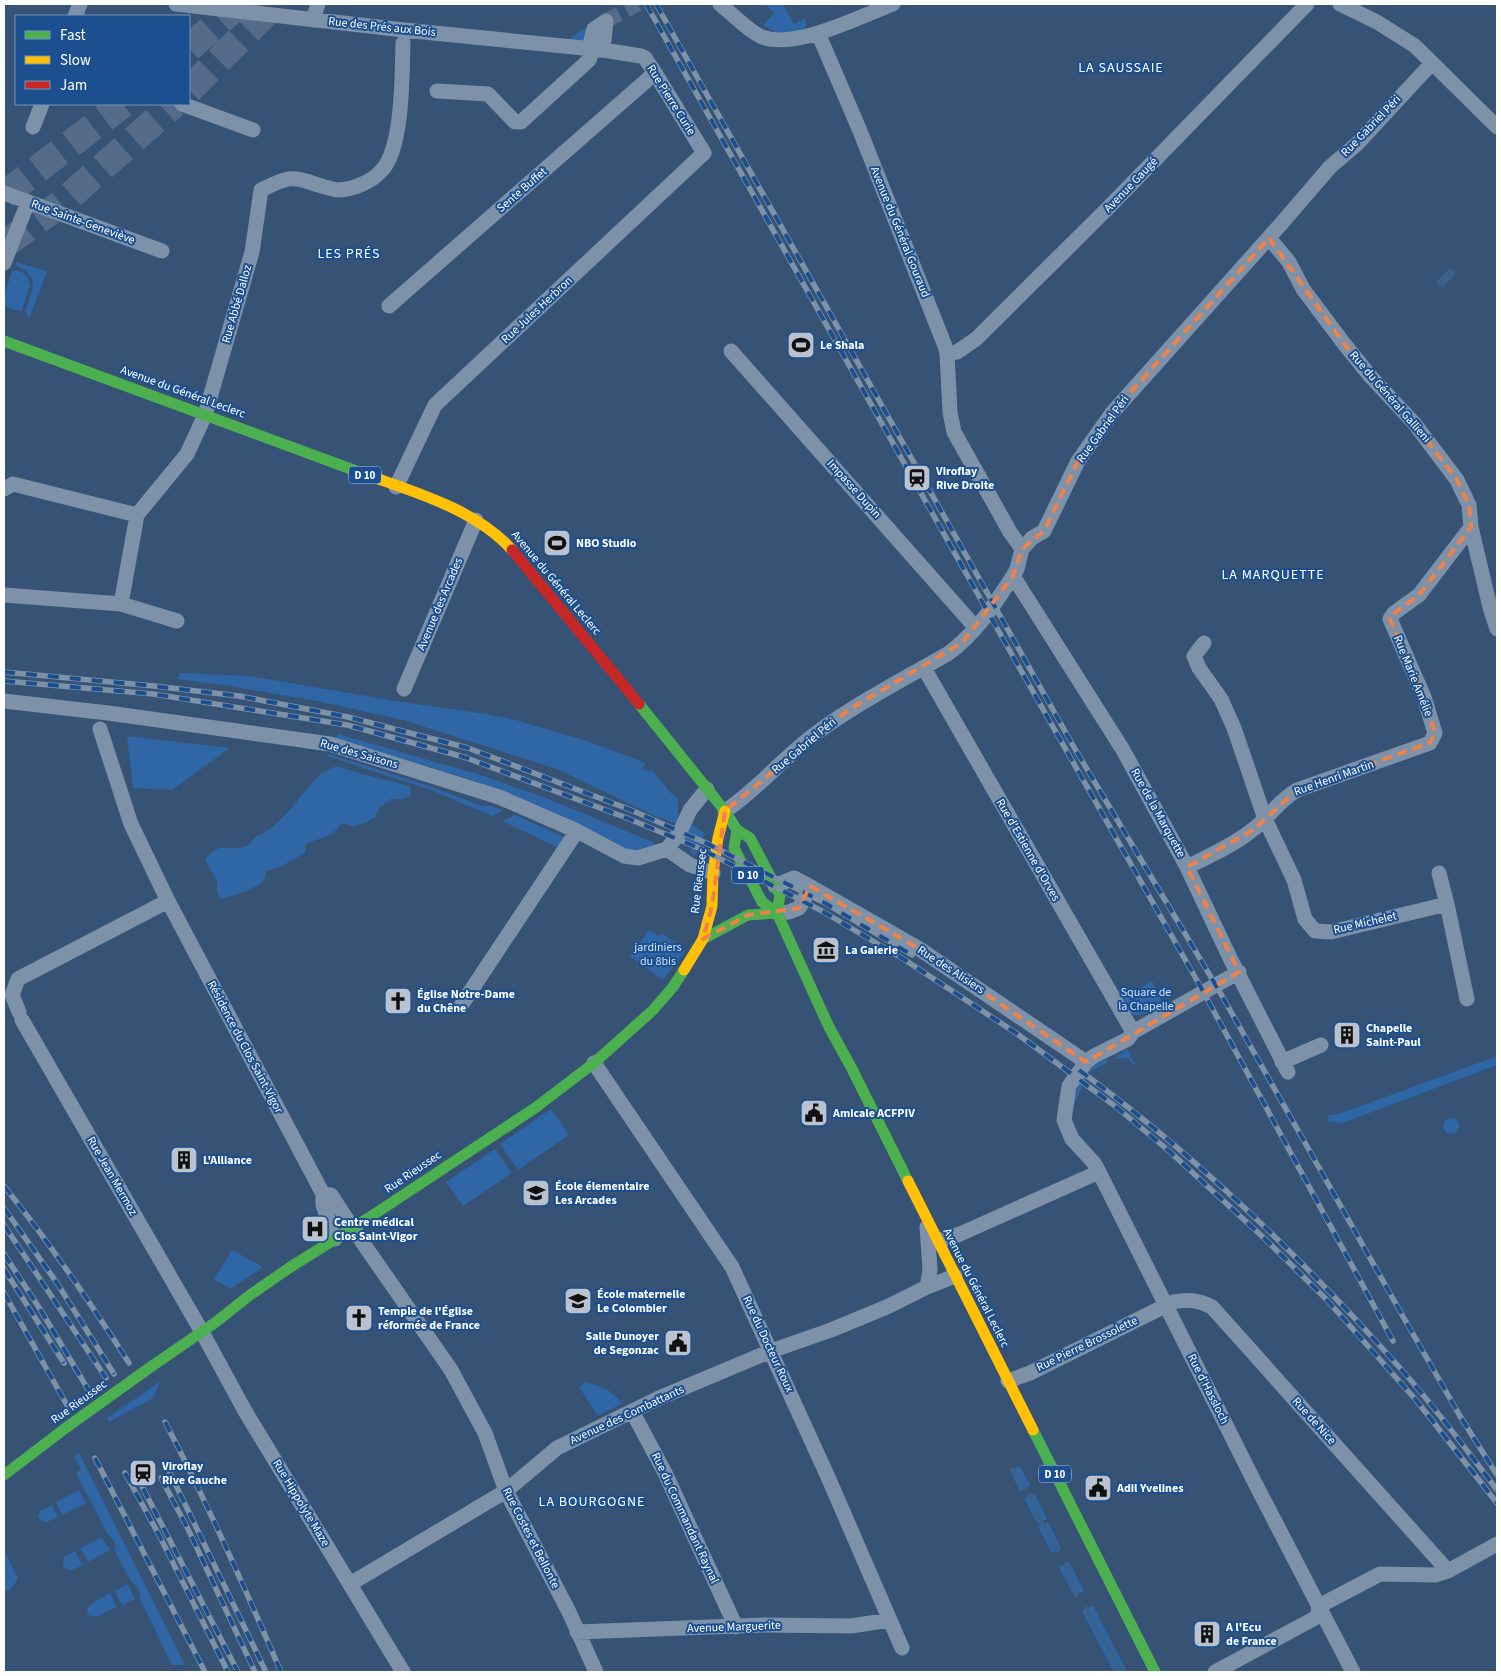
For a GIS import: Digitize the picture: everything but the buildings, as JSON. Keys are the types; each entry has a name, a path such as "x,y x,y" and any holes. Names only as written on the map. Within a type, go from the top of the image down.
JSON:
{"main road":[{"name":"Avenue du Général Leclerc","path":"4,341 432,499 476,520 505,542 677,750 725,811 737,830 750,838 780,895 776,913"},
{"name":"Rue Rieussec","path":"4,1475 67,1427 289,1268 527,1113 594,1063 652,1011 673,987 703,940 712,906 713,873 718,838 725,811"},
{"name":"Avenue du Général Leclerc","path":"737,830 734,848 762,902 776,913 829,1027 1156,1672"},
{"path":"703,940 748,915 776,913"}],"street":[{"name":"Rue des Prés aux Bois","path":"176,4 595,49"},
{"path":"313,20 318,4"},
{"path":"720,4 761,37 790,41 818,33 894,4"},
{"name":"Avenue Gaugé","path":"947,354 957,352 983,332 1107,209 1307,4"},
{"path":"1340,4 1377,22 1415,46 1497,126"},
{"name":"Avenue du Général Gouraud","path":"818,33 864,140 947,354 950,412 957,437 1010,532 1022,549"},
{"name":"Rue Abbé Dalloz","path":"137,515 187,454 205,415 252,252 261,190 283,179 299,177 336,190 351,188 367,181 382,170 391,154 397,136 403,43"},
{"path":"437,91 488,94 515,122 521,122 589,60 595,49"},
{"name":"Rue Pierre Curie","path":"595,49 645,58 704,153"},
{"name":"Rue Gabriel Péri","path":"725,811 743,798 813,735 847,711 956,648 976,628 1013,576 1017,569 1022,549 1032,538 1044,531 1078,461 1112,413 1330,167 1358,143 1432,63"},
{"name":"Sente Buffet","path":"389,306 655,73"},
{"path":"33,127 42,105"},
{"path":"185,105 253,130"},
{"name":"Rue Jules Herbron","path":"396,486 435,405 704,153"},
{"name":"Rue Sainte-Geneviève","path":"4,193 162,250"},
{"path":"4,263 28,202"},
{"name":"Rue du Général Gallieni","path":"1269,238 1289,262 1303,289 1345,345 1382,390 1414,423 1457,480 1469,505 1472,527 1491,611 1497,628"},
{"name":"Impasse Dupin","path":"731,351 976,628"},
{"path":"4,489 14,484 137,515 121,604"},
{"name":"Avenue des Arcades","path":"404,689 476,520"},
{"name":"Rue Marie Amélie","path":"1435,733 1424,697 1390,619 1419,595 1435,572 1472,527"},
{"name":"Rue de la Marquette","path":"1013,576 1115,737 1187,867 1285,1067 1321,1045"},
{"path":"4,595 121,604 177,621"},
{"name":"Rue Michelet","path":"1204,643 1194,656 1199,668 1221,699 1234,728 1265,819 1294,880 1305,919 1315,931 1331,932 1447,904"},
{"name":"Rue d'Estienne d'Orves","path":"924,668 1133,1032"},
{"name":"Rue des Saisons","path":"4,701 108,713 330,744 499,797 577,831 624,856 638,858 668,849"},
{"name":"Résidence du Clos Saint-Vigor","path":"100,729 131,824 168,901 323,1194 322,1205 335,1239"},
{"name":"Rue Henri Martin","path":"1187,867 1253,830 1285,797 1297,790 1430,743 1435,733"},
{"path":"707,789 690,810 680,832 668,849 690,865 713,873"},
{"path":"462,1004 577,831"},
{"path":"1439,873 1467,999"},
{"name":"Rue des Alisiers","path":"775,886 794,878 811,887 948,967 1086,1062"},
{"path":"776,913 789,912 799,908 811,887"},
{"name":"Rue Jean Mermoz","path":"168,901 18,979 12,995 21,1016 202,1332"},
{"path":"938,1241 960,1234 1099,1172 1094,1163 1072,1139 1064,1120 1069,1086 1086,1062 1094,1056 1128,1039 1133,1032 1239,972"},
{"name":"Rue du Docteur Roux","path":"594,1063 732,1267 902,1648"},
{"name":"Rue d'Hassloch","path":"1099,1172 1165,1306 1353,1672"},
{"name":"Résidence du Clos Saint-Vigor","path":"323,1194 331,1195 353,1227"},
{"path":"927,1221 930,1270 927,1287"},
{"name":"Rue Costes et Bellonte","path":"353,1227 451,1370 485,1433 506,1491 569,1612 596,1672"},
{"name":"Avenue des Combattants","path":"350,1584 506,1491 557,1448 632,1411 771,1351 839,1327 889,1306 927,1287 956,1276"},
{"name":"Rue de Nice","path":"1165,1306 1173,1302 1188,1300 1202,1302 1212,1307 1448,1571"},
{"name":"Rue Pierre Brossolette","path":"1008,1381 1030,1373 1165,1306"},
{"name":"Rue Hippolyte Maze","path":"202,1332 245,1410 403,1672"},
{"name":"Rue du Commandant Raynal","path":"632,1411 665,1473 736,1626"},
{"path":"1215,1672 1317,1617 1318,1606 1380,1574 1436,1575 1448,1571 1497,1544"},
{"name":"Avenue Marguerite","path":"577,1632 736,1626 851,1626 890,1620"}],"highlighted area":[{"path":"1269,238 1345,345 1414,423 1457,480 1469,505 1471,527 1419,595 1389,617 1424,697 1435,733 1430,743 1297,790 1253,830 1187,867 1239,972 1086,1062 918,948 810,886 799,908 748,915 703,939 712,906 725,811 847,711 963,642 1013,576 1022,549 1044,531 1078,461 1112,413"}],"green space":[{"path":"765,4 783,4 794,24 805,18 806,26 801,33 775,32 763,25 774,13"},
{"path":"592,24 584,42 570,43 571,37"},
{"path":"16,262 47,271 29,319 25,310 32,290 32,279 29,274 16,265"},
{"path":"16,270 28,277 30,287 21,312 4,306 4,296 12,271"},
{"path":"180,673 249,676 486,714 516,720 587,741 646,763 642,768 647,772 651,769 678,799 678,824 657,817 557,769 403,720 317,701 177,679"},
{"path":"338,734 477,774 541,796 655,843 644,851 621,850 534,804 486,787 482,783 335,738"},
{"path":"127,736 230,748 172,790 133,788"},
{"path":"329,754 432,787 482,806 486,805 504,810 492,816 431,790 327,756"},
{"path":"338,766 410,787 411,796 391,799 379,808 375,817 365,823 354,826 342,823 330,835 305,845 305,853 280,867 266,871 264,880 259,885 221,899 217,893 217,881 205,860 211,853 217,849 238,848 249,844 282,818 319,776"},
{"path":"515,815 566,838 561,849 502,821"},
{"path":"690,823 705,834 695,856 690,852 692,847 684,842 689,832 687,830"},
{"name":"jardiniers du 8bis","path":"649,930 658,936 663,934 685,951 663,980 630,956"},
{"name":"Square de la Chapelle","path":"1152,981 1163,1004 1139,1015 1134,1015 1124,1008 1119,1000"},
{"path":"1127,1049 1138,1068 1127,1058 1114,1059"},
{"path":"1497,1056 1497,1065 1348,1121 1340,1123 1327,1121 1329,1115 1339,1114"},
{"path":"1105,1059 1108,1062 1090,1072 1071,1110 1073,1128 1091,1147 1072,1129 1068,1110 1086,1069"},
{"path":"551,1109 569,1135 518,1170 500,1144"},
{"path":"1451,1118 1459,1126 1451,1134 1443,1126"},
{"path":"495,1149 512,1173 463,1206 446,1182"},
{"path":"232,1250 263,1267 230,1289 214,1279"},
{"path":"161,1381 153,1398 109,1422 107,1418"},
{"path":"586,1382 608,1390 623,1403 598,1416 579,1387"},
{"path":"79,1453 185,1665 172,1665 140,1599 139,1589 130,1580 114,1549 116,1546 113,1539 107,1533 76,1473 81,1470 74,1456"},
{"path":"1020,1466 1030,1486 1020,1491 1010,1471"},
{"path":"79,1490 86,1503 62,1515 56,1502"},
{"path":"1034,1493 1047,1519 1037,1523 1024,1498"},
{"path":"52,1505 58,1517 47,1522 42,1521 38,1517 40,1511"},
{"path":"1048,1522 1061,1548 1052,1553 1038,1527"},
{"path":"102,1537 110,1550 88,1562 80,1548"},
{"path":"4,1550 18,1579 10,1590 4,1591"},
{"path":"75,1551 83,1565 73,1570 68,1570 63,1566 64,1557"},
{"path":"1069,1562 1084,1591 1074,1596 1059,1567"},
{"path":"128,1584 135,1599 122,1605 115,1591"},
{"path":"110,1593 117,1607 96,1617 88,1615 89,1605"},
{"path":"1093,1606 1127,1672 1114,1672 1082,1611"}],"shaded area":[{"path":"1450,268 1456,274 1442,288 1436,282"}],"waterway":[{"path":"1013,1470 1025,1488"},
{"path":"1030,1495 1041,1522"},
{"path":"1043,1525 1057,1550"},
{"path":"1066,1564 1076,1595"},
{"path":"1087,1609 1121,1672"}],"tunnel":[{"path":"190,47 239,4"},
{"path":"190,89 275,4"},
{"path":"606,21 638,4"},
{"path":"4,195 122,105"},
{"path":"4,245 63,202 173,105"}],"railway":[{"path":"646,4 1199,984 1393,1341"},
{"path":"656,4 1075,749 1221,994 1460,1416 1497,1475"},
{"path":"4,672 239,696 348,717 468,748 631,810 706,843 825,903 912,955"},
{"path":"4,681 153,694 347,725 464,757 627,818 701,849 822,911 905,960 1016,1033 1115,1106 1169,1151 1264,1238 1326,1299 1416,1400 1497,1503"},
{"path":"1079,1070 1123,1103 1207,1173 1287,1248 1363,1327 1413,1383 1497,1490"},
{"path":"4,1186 69,1273 129,1363"},
{"path":"4,1208 57,1283 114,1374"},
{"path":"4,1225 106,1378"},
{"path":"4,1254 40,1309 89,1391"},
{"path":"4,1269 64,1363"},
{"path":"4,1293 68,1407"},
{"path":"165,1422 226,1546 281,1672"},
{"path":"95,1458 205,1672"},
{"path":"133,1469 238,1672"},
{"path":"125,1473 159,1535 228,1672"},
{"path":"170,1473 266,1672"},
{"path":"161,1478 187,1527 255,1672"}],"traffic: fast":[{"path":"4,341 359,472"},
{"path":"639,704 725,811 737,830 750,838 780,895 777,913"},
{"path":"737,830 734,848 762,902 777,913 829,1027 908,1181"},
{"path":"703,939 748,915 777,913"},
{"path":"152,1366 289,1268 535,1108 594,1063 652,1011 673,987 684,970"},
{"path":"67,1427 152,1366"},
{"path":"4,1475 67,1427"},
{"path":"1033,1430 1155,1672"}],"traffic: slow":[{"path":"359,472 441,502 461,512 497,535 512,550"},
{"path":"684,970 703,939 712,906 713,873 718,838 725,811"},
{"path":"908,1181 1033,1430"}],"traffic: jam":[{"path":"512,550 639,704"}],"place":[{"name":"Le Shala","path":"801,345"},
{"name":"Viroflay Rive Droite","path":"917,478"},
{"name":"NBO Studio","path":"557,543"},
{"name":"La Galerie","path":"826,950"},
{"name":"Église Notre-Dame du Chêne","path":"398,1001"},
{"name":"Chapelle Saint-Paul","path":"1347,1035"},
{"name":"Amicale ACFPIV","path":"814,1113"},
{"name":"L'Alliance","path":"184,1160"},
{"name":"École élementaire Les Arcades","path":"536,1193"},
{"name":"Centre médical Clos Saint-Vigor","path":"315,1229"},
{"name":"École maternelle Le Colombier","path":"578,1301"},
{"name":"Temple de l'Église réformée de France","path":"359,1318"},
{"name":"Salle Dunoyer de Segonzac","path":"678,1343"},
{"name":"Viroflay Rive Gauche","path":"143,1473"},
{"name":"Adil Yvelines","path":"1098,1488"},
{"name":"A l'Ecu de France","path":"1207,1634"}],"district":[{"name":"LA SAUSSAIE","path":"1121,68"},
{"name":"LES PRÉS","path":"349,254"},
{"name":"LA MARQUETTE","path":"1273,575"},
{"name":"LA BOURGOGNE","path":"592,1502"}]}
